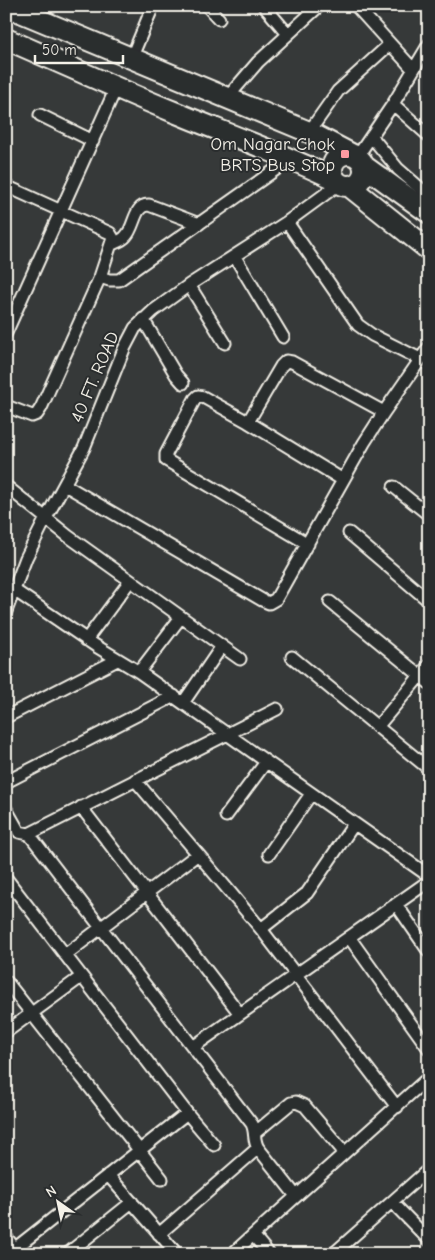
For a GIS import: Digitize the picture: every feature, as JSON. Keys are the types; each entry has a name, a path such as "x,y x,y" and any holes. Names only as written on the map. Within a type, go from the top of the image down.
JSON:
{"highway":[{"path":"6,6 309,132 357,159 429,213"},
{"path":"6,39 116,88 220,131 292,158 341,183 429,250"},
{"path":"341,183 332,173 335,161 339,157 357,159"},
{"path":"341,183 360,182 364,172 357,159"}],"street":[{"path":"131,59 153,6"},
{"path":"207,6 219,19"},
{"path":"264,6 288,34"},
{"path":"227,98 258,62 319,6"},
{"path":"356,6 413,69"},
{"path":"309,132 338,90 390,44"},
{"path":"357,159 429,44"},
{"path":"6,333 116,88"},
{"path":"393,104 429,136"},
{"path":"40,115 93,141"},
{"path":"371,136 398,169 429,196"},
{"path":"100,277 119,280 292,158"},
{"name":"40 FT. ROAD","path":"6,611 26,558 96,423 124,349 135,328 143,319 189,285 235,257 341,183"},
{"path":"6,186 110,233 113,238 100,277 41,408 37,414 32,416 6,406"},
{"path":"112,244 127,235 140,208 144,205 149,205 199,224"},
{"path":"287,222 358,325 372,335 420,359"},
{"path":"235,257 284,337"},
{"path":"189,285 225,343"},
{"path":"143,319 176,375 183,383"},
{"path":"65,485 138,529 269,603 276,599 384,412 429,346"},
{"path":"248,422 281,366 286,361 292,362 384,412"},
{"path":"308,544 166,460 166,454 195,399 198,396 203,397 343,480"},
{"path":"429,422 429,428"},
{"path":"6,486 130,581 240,659"},
{"path":"394,487 429,515"},
{"path":"349,533 429,601"},
{"path":"86,640 130,581"},
{"path":"14,590 86,640 139,672 429,876"},
{"path":"330,602 424,679"},
{"path":"139,672 181,617"},
{"path":"6,782 178,699 222,646"},
{"path":"292,657 429,769"},
{"path":"6,718 117,660"},
{"path":"377,727 424,679 429,665"},
{"path":"6,808 18,832 29,834 276,709"},
{"path":"226,816 266,762"},
{"path":"135,780 261,929 396,1107"},
{"path":"269,854 311,794"},
{"path":"81,807 240,1014"},
{"path":"261,929 307,893 354,824"},
{"path":"29,834 252,1124 256,1132 255,1143 258,1148 296,1196"},
{"path":"65,955 198,854"},
{"path":"6,878 214,1146"},
{"path":"193,1048 429,881"},
{"path":"396,904 429,952"},
{"path":"349,937 429,1049"},
{"path":"6,1032 81,976"},
{"path":"6,981 162,1178"},
{"path":"232,1254 429,1077"},
{"path":"256,1132 291,1103 296,1102 305,1106 344,1152"},
{"path":"6,1237 14,1252 187,1112"},
{"path":"159,1234 258,1148"},
{"path":"333,1254 429,1169"},
{"path":"108,1175 174,1250 161,1254"},
{"path":"67,1254 132,1202"},
{"path":"392,1202 429,1240"},
{"path":"253,1235 269,1254"}],"place":[{"name":"Om Nagar Chok BRTS Bus Stop","path":"345,154"}]}
